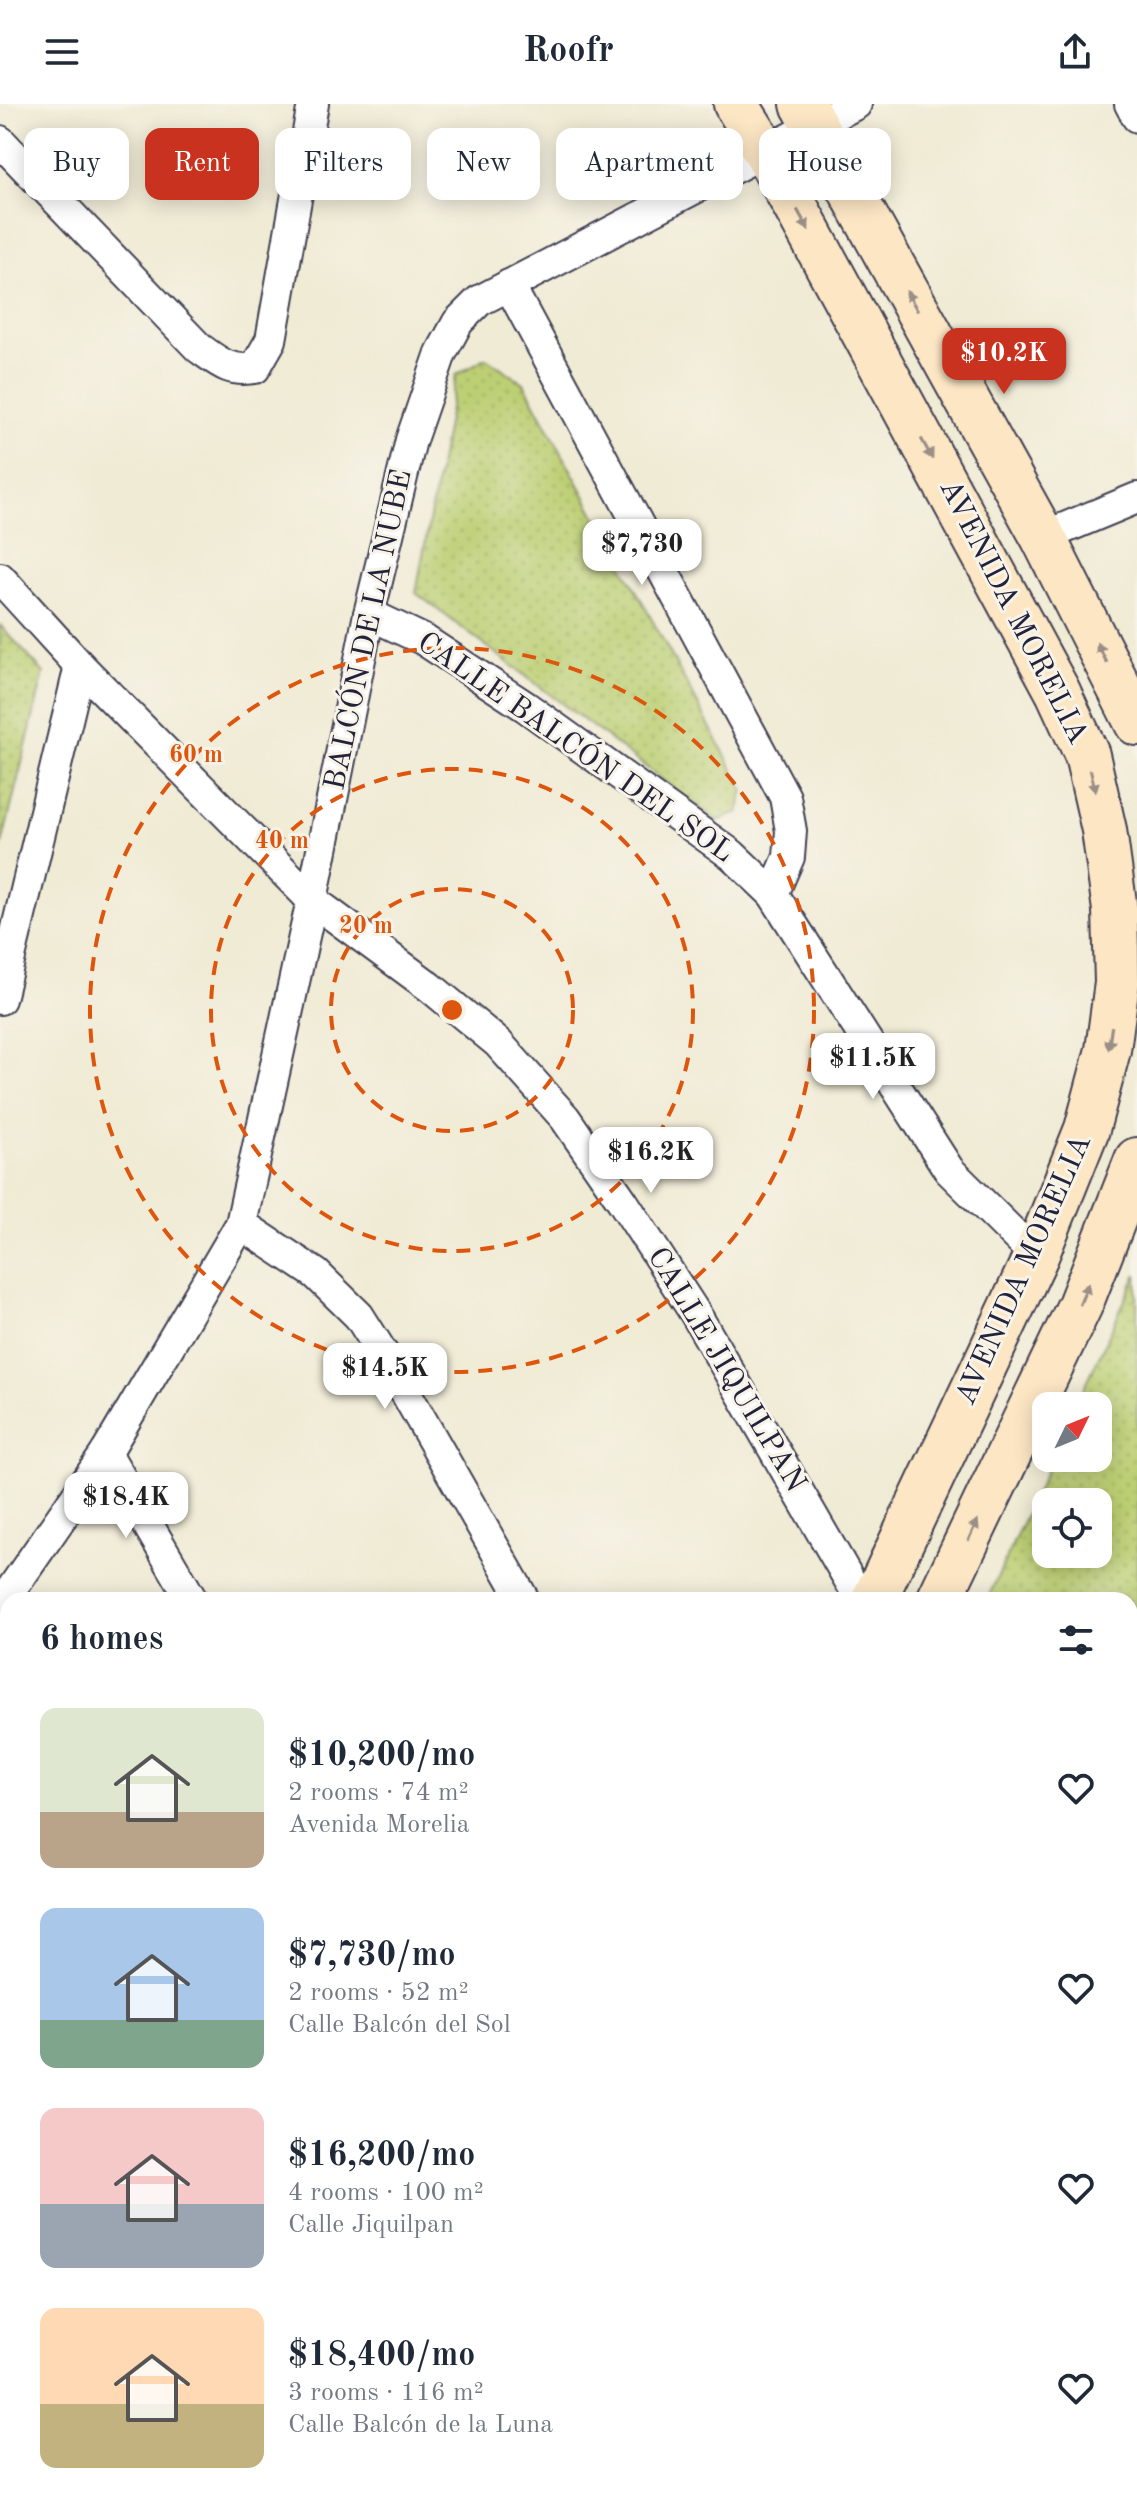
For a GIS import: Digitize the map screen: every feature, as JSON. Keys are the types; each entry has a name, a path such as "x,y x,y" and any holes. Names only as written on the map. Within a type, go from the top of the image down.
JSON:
{"main road":[{"name":"AVENIDA MORELIA","path":"736,104 759,141"},
{"name":"AVENIDA MORELIA","path":"809,115 1043,537 1137,723"},
{"name":"AVENIDA MORELIA","path":"792,200 1050,678 1087,755 1104,830 1115,910 1117,983 1108,1050 1087,1129 1036,1256 878,1592"},
{"name":"AVENIDA MORELIA","path":"943,1592 1080,1305 1137,1160"}],"street":[{"path":"0,141 199,348 238,371 255,368 271,340 313,104"},
{"name":"BALCÓN DE LA NUBE","path":"809,115 856,104"},
{"path":"1130,104 1137,117"},
{"name":"BALCÓN DE LA NUBE","path":"10,1592 106,1453 241,1224 312,900 369,614 411,440 441,353 458,322 479,301 759,156"},
{"path":"509,285 785,797 791,831 789,857 773,894"},
{"path":"1043,537 1137,498"},
{"name":"CALLE JIQUILPAN","path":"0,578 80,666 312,900 430,987 498,1043 565,1118 695,1313 856,1592"},
{"name":"CALLE BALCÓN DEL SOL","path":"369,614 424,640 526,707 732,855 773,894 949,1170 1036,1256"},
{"path":"0,999 80,666"},
{"path":"241,1224 316,1274 359,1316 519,1592"},
{"path":"106,1453 187,1592"}],"green space":[{"path":"486,358 524,383 744,790 738,813 717,821 416,593 456,375"},
{"path":"0,625 44,673 0,852"},
{"path":"1137,1274 1137,1592 991,1592 1032,1502 1032,1568 1112,1568 1112,1488 1038,1488 1046,1472 1112,1472 1112,1392 1082,1392"}]}
